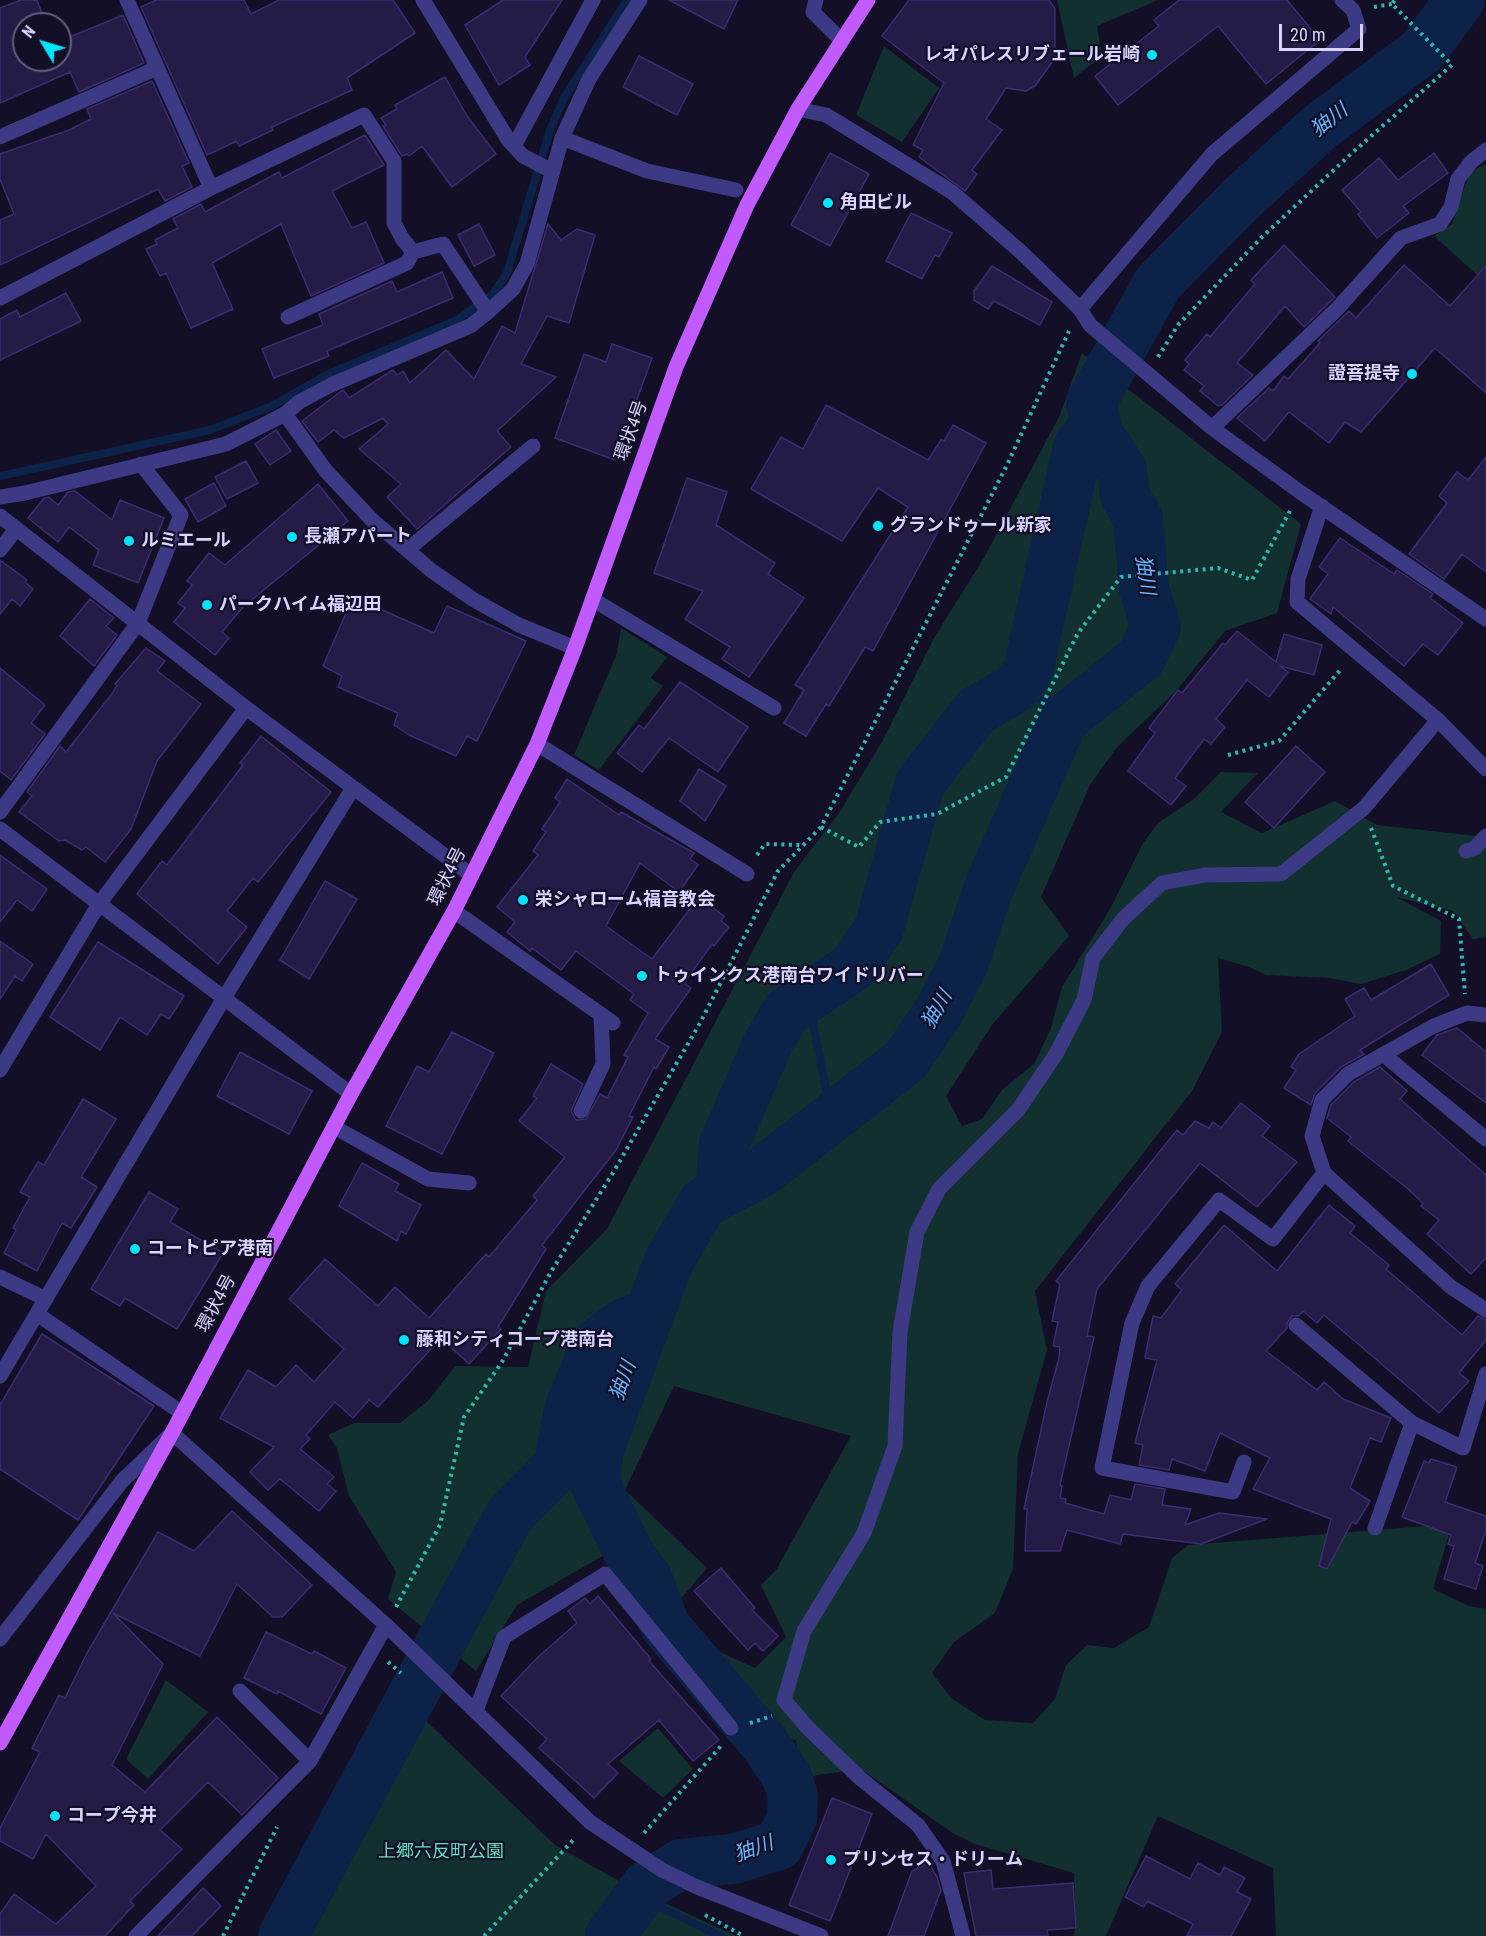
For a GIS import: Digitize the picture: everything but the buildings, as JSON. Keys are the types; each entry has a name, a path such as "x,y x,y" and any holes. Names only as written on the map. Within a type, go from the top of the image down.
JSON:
{"main road":[{"name":"環状4号","path":"0,1743 172,1433 351,1094 454,911 537,744 575,648 676,367 747,206 798,109 868,0"}],"street":[{"path":"127,0 211,188"},
{"path":"423,0 519,151 551,170"},
{"path":"519,151 593,0"},
{"path":"0,497 25,493 226,444 285,414 299,402 331,385 470,326 485,307 513,289 527,264 551,170 562,138 589,79 640,0"},
{"path":"816,0 813,12 841,40"},
{"path":"1080,309 1212,154 1359,29 1353,10 1342,0"},
{"path":"0,137 157,68"},
{"path":"798,109 826,115 951,192 1021,252 1080,309 1090,325 1212,428 1300,492 1486,619"},
{"path":"0,297 211,188 364,115 394,161 394,223 413,252"},
{"path":"562,138 647,171 736,190"},
{"path":"1212,428 1337,309 1401,238 1440,224 1451,207 1458,179 1471,162 1486,150"},
{"path":"288,317 407,263 413,252 443,244 485,307"},
{"path":"285,414 326,471 372,520 432,572 474,600 519,625 575,648"},
{"path":"407,550 533,446"},
{"path":"0,812 138,623 181,515 141,464"},
{"path":"1322,506 1299,579 1297,602 1438,720 1486,769"},
{"path":"0,516 246,708 471,874"},
{"path":"0,550 16,529"},
{"path":"592,599 774,708"},
{"path":"0,1070 99,904 246,708"},
{"path":"963,1936 943,1861 918,1825 861,1779 808,1728 784,1700 804,1631 864,1533 896,1446 900,1332 917,1232 939,1189 1018,1110 1056,1054 1084,1000 1093,958 1123,919 1162,883 1205,875 1281,874 1364,808 1438,720"},
{"path":"537,744 747,874"},
{"path":"0,1376 224,998 353,788"},
{"path":"0,829 351,1094"},
{"path":"1466,851 1475,848 1486,836"},
{"path":"454,911 607,1019 603,1064 581,1111"},
{"path":"1486,1015 1467,1013 1434,1026 1348,1074 1322,1100 1312,1136 1324,1173 1451,1287 1486,1310"},
{"path":"1384,1055 1486,1138"},
{"path":"334,1127 428,1179 469,1183"},
{"path":"1244,1462 1233,1492 1102,1468 1132,1323 1148,1286 1219,1200 1273,1239 1324,1173"},
{"path":"0,1277 46,1299"},
{"path":"37,1314 182,1413"},
{"path":"1296,1325 1412,1423 1463,1448 1486,1374"},
{"path":"1376,1528 1412,1423"},
{"path":"0,1638 122,1481 172,1433 386,1625 590,1822 662,1870 697,1887 821,1936"},
{"path":"476,1710 504,1637 605,1574 735,1727"},
{"path":"143,1934 310,1761 386,1625"},
{"path":"240,1691 310,1761"}],"path":[{"path":"1143,369 1186,317 1262,237 1352,153 1452,65 1395,8 1392,4 1395,0"},
{"path":"386,1625 440,1525 464,1417 502,1362 552,1270 614,1171 700,1023 778,871 800,845 821,827 1007,465 1080,309"},
{"path":"821,827 859,847 880,822 937,814 1006,777 1078,633 1121,577 1218,568 1252,580 1300,492"},
{"path":"1228,755 1279,741 1357,652"},
{"path":"1364,808 1393,886 1459,919 1467,1013"},
{"path":"765,844 800,845"},
{"path":"630,1848 718,1752 735,1727 781,1713"},
{"path":"484,1936 590,1822"},
{"path":"223,1936 279,1823"},
{"path":"699,1910 712,1921 744,1936"}],"green space":[{"path":"1057,0 1158,0 1097,26 1102,56 1074,78"},
{"path":"884,46 939,88 902,142 856,115"},
{"path":"1486,164 1486,283 1434,236 1452,224 1470,172"},
{"path":"1082,353 1301,524 1277,613 1225,631 1177,690 1117,747 1090,785 1041,897 1069,936 992,1025 946,1096 962,1126 982,1119 1003,1089 1034,1064 1051,1028 1062,987 1110,909 1143,843 1158,823 1194,799 1221,772 1258,773 1221,812 1262,833 1335,801 1377,825 1486,837 1486,937 1473,939 1453,911 1396,897 1441,921 1440,954 1406,970 1361,984 1330,978 1266,975 1249,967 1218,958 1222,1032 1192,1091 1035,1291 1047,1350 1018,1454 1013,1569 995,1613 954,1642 932,1673 951,1698 985,1720 1033,1723 1055,1699 1066,1665 1087,1645 1114,1648 1149,1627 1172,1558 1188,1545 1452,1524 1433,1589 1469,1606 1486,1609 1486,1936 1276,1936 1273,1868 1158,1816 1106,1936 1073,1936 1076,1928 1074,1873 975,1844 951,1832 861,1769 817,1775 801,1782 796,1741 773,1730 739,1700 699,1674 661,1629 650,1606 608,1553 517,1605 476,1671 388,1599 396,1572 349,1496 337,1448 328,1435 354,1423 400,1423 428,1401 455,1366 528,1367 546,1291 607,1229 794,872 839,813 883,740 934,638 985,556 1060,415","holes":["674,1386 851,1436 776,1570 761,1585 786,1637 755,1668 713,1649 674,1607 707,1568 625,1490"]},
{"path":"621,628 667,657 651,678 663,686 599,770 574,755 617,653"},
{"path":"166,1680 208,1712 148,1779 126,1759"},
{"name":"上郷六反町公園","path":"419,1714 555,1845 626,1885 736,1936 310,1936 355,1832"},
{"path":"658,1728 693,1769 663,1798 619,1761"}],"waterway":[{"path":"0,476 210,430 272,406 328,374 457,320 493,294 507,273 550,130 564,98 627,0"},
{"name":"㹨川","path":"610,1936 647,1885 681,1864 733,1859 779,1845 792,1818 793,1796 787,1777 765,1744 665,1626 648,1580 628,1552 594,1481 599,1449 669,1261 703,1203 762,1172 906,1060 939,1011 963,964 989,887 1063,720 1141,658 1156,627 1144,589 1138,519 1125,495 1122,470 1099,435 1091,403 1158,283 1241,199 1320,127 1422,51 1460,0"},
{"path":"720,1194 724,1144 768,1043 786,1012 853,967 879,928 920,783 976,711 1014,689 1028,671 1078,447 1096,424"},
{"path":"1014,689 1038,697 1053,707 1063,720"},
{"path":"808,998 829,1104 837,1114"},
{"path":"559,1465 569,1410 596,1344 623,1324 649,1313"},
{"path":"283,1936 509,1516 559,1465 599,1449"},
{"path":"635,1900 668,1911 721,1936"}],"place":[{"name":"レオパレスリブェール岩崎","path":"1152,55"},
{"name":"角田ビル","path":"828,203"},
{"name":"證菩提寺","path":"1412,374"},
{"name":"グランドゥール新家","path":"878,526"},
{"name":"長瀬アパート","path":"292,537"},
{"name":"ルミエール","path":"129,541"},
{"name":"パークハイム福辺田","path":"207,605"},
{"name":"栄シャローム福音教会","path":"523,900"},
{"name":"トゥインクス港南台ワイドリバー","path":"642,976"},
{"name":"コートピア港南","path":"135,1249"},
{"name":"藤和シティコープ港南台","path":"404,1340"},
{"name":"コープ今井","path":"55,1816"},
{"name":"プリンセス・ドリーム","path":"831,1860"}]}
